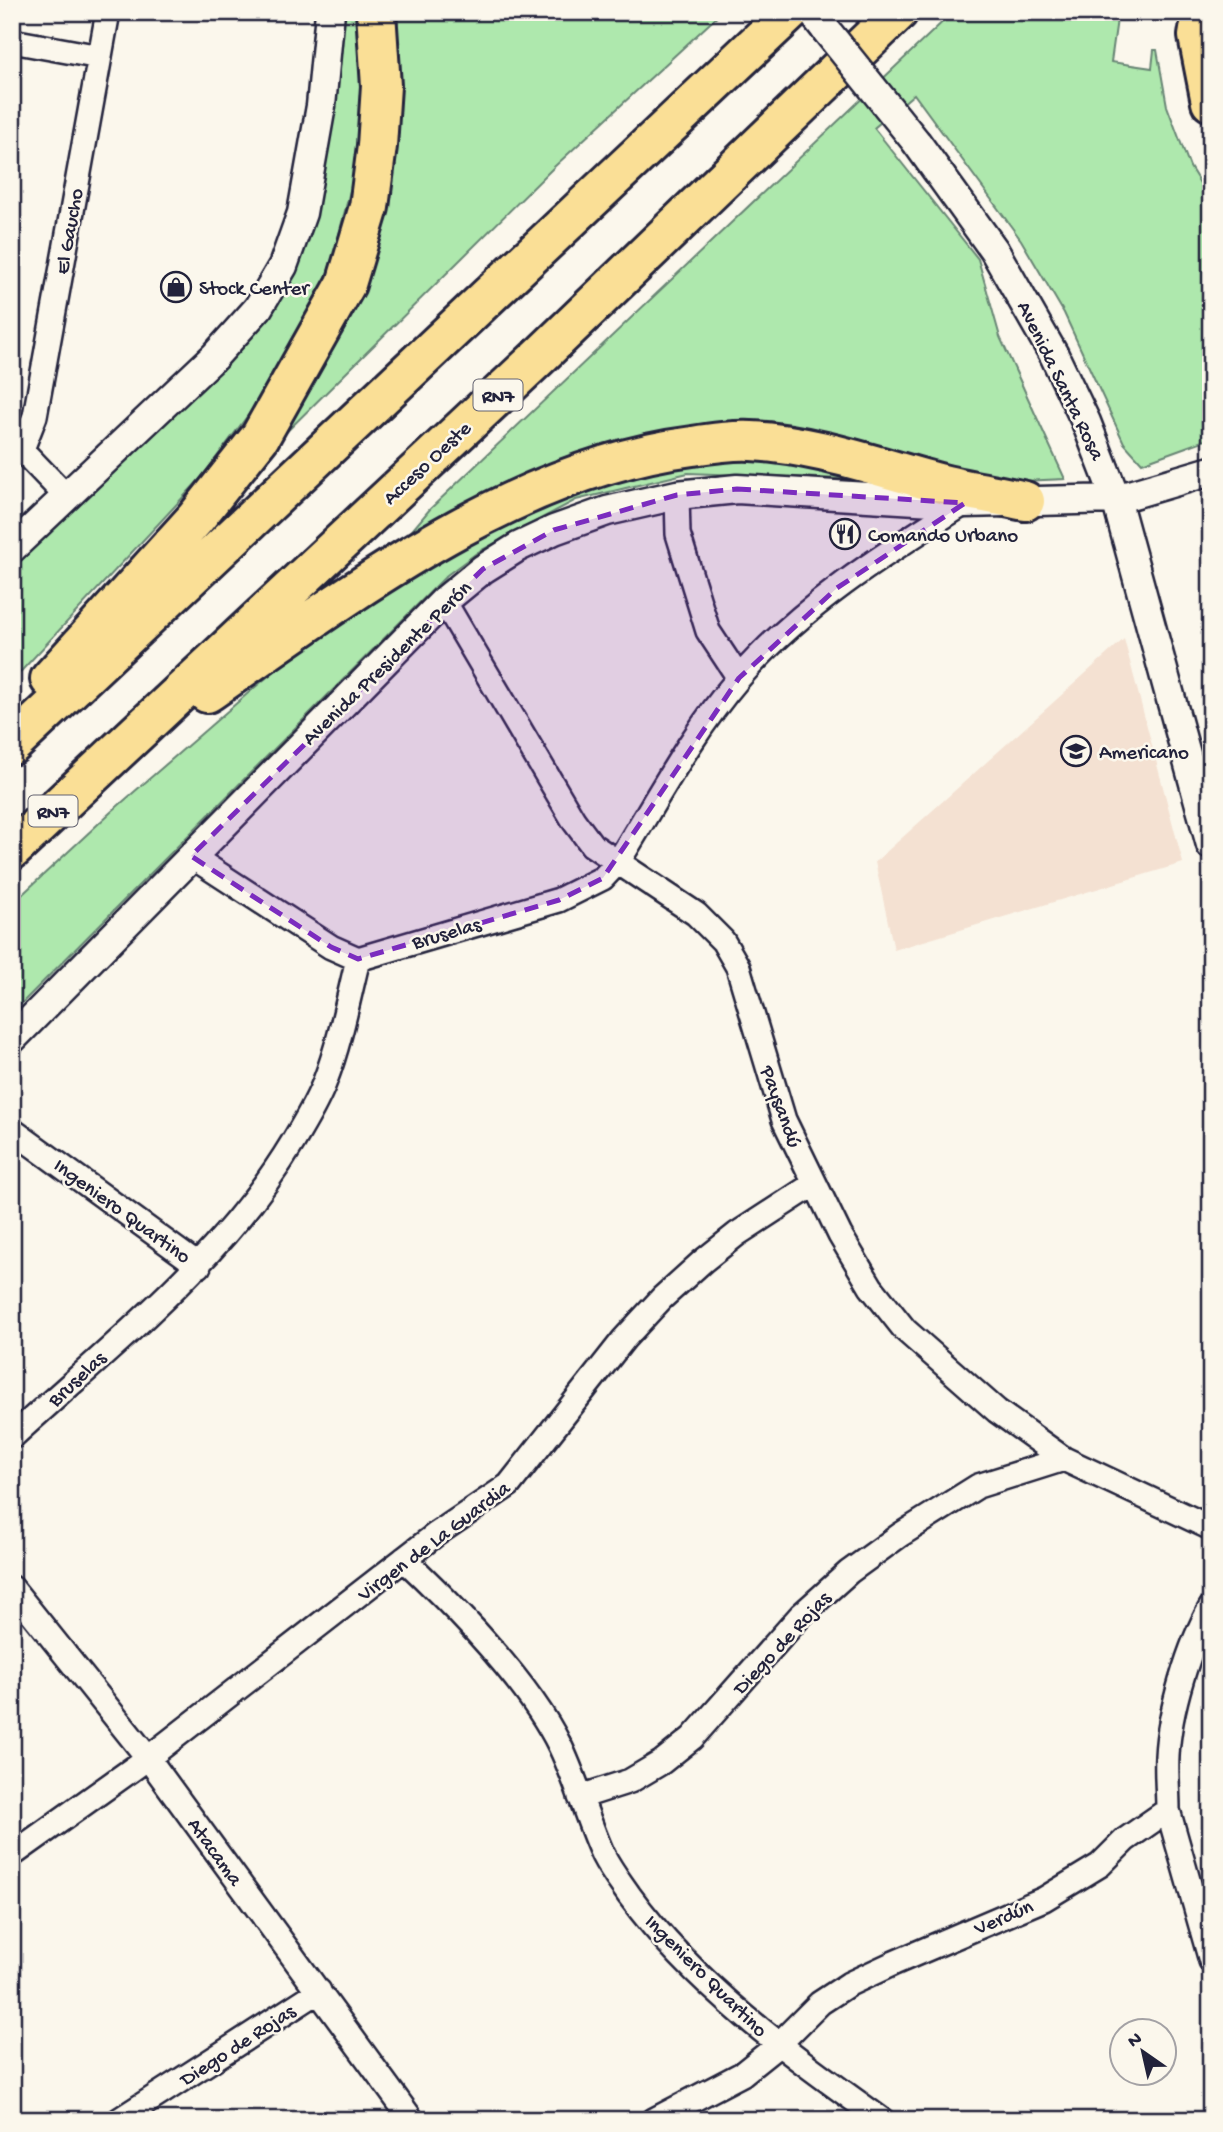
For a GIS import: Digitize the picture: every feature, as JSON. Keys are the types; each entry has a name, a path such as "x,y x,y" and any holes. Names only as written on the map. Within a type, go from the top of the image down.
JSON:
{"highway":[{"path":"12,721 195,519 260,437 346,285 369,207 377,146 381,86 376,12"},
{"path":"12,745 790,12"},
{"name":"Acceso Oeste","path":"12,850 541,355 898,12"},
{"path":"1202,12 1198,36 1211,102"},
{"path":"94,773 340,600 442,538 516,501 615,461 662,450 712,443 748,440 780,443 945,485 1026,501"}],"street":[{"name":"El Gaucho","path":"17,444 35,416 108,12"},
{"path":"12,548 214,357 258,308 283,266 302,213 321,106 330,12"},
{"name":"Avenida Santa Rosa","path":"811,12 969,212 1015,284 1054,355 1086,422 1116,499 1211,845"},
{"path":"12,41 100,57"},
{"path":"17,444 66,496"},
{"name":"Avenida Presidente Perón","path":"12,1039 444,601 483,569 518,547 554,530 607,511 677,495 737,489 965,503 1116,499 1211,471"},
{"path":"677,495 678,534 708,631 739,678"},
{"name":"Bruselas","path":"12,1437 199,1266 242,1217 278,1167 324,1083 339,1038 358,959 559,900 603,878 618,862 712,712 739,678 791,625 837,588 890,550 965,503"},
{"name":"Paysandú","path":"444,601 574,821 592,845 696,914 723,941 738,967 784,1120 840,1235 871,1287 905,1330 997,1411 1064,1459 1211,1528"},
{"path":"191,856 331,947 358,959"},
{"name":"Ingeniero Quartino","path":"12,1130 199,1266"},
{"name":"Virgen de La Guardia","path":"12,1855 148,1758 435,1535 509,1485 624,1339 662,1298 737,1234 814,1184"},
{"name":"Diego de Rojas","path":"580,1797 630,1781 662,1762 692,1738 801,1615 849,1572 900,1535 978,1486 1064,1459"},
{"name":"Ingeniero Quartino","path":"404,1559 451,1605 534,1703 560,1746 604,1857 664,1938 732,2005 778,2045 882,2120"},
{"name":"Atacama","path":"12,1588 148,1758 412,2120"},
{"path":"1211,1607 1202,1623 1175,1704 1167,1754 1168,1810 1211,1961"},
{"name":"Verdún","path":"654,2120 742,2074 778,2045 820,2003 849,1984 1044,1899 1100,1865 1125,1840 1168,1810"},
{"name":"Diego de Rojas","path":"119,2120 319,1991"}],"highlighted area":[{"path":"737,489 965,503 837,588 739,678 603,878 559,900 358,959 331,947 191,856 483,569 554,530 677,495"}],"shaded area":[{"name":"Americano","path":"1124,639 1183,863 894,950 875,862"}],"green space":[{"path":"340,12 360,12 366,59 353,179 332,262 305,329 267,390 201,478 12,681 12,560 299,254"},
{"path":"384,12 722,12 554,167 251,467 351,301"},
{"path":"953,12 1118,12 1111,62 1152,68 1154,50 1157,50 1167,106 1190,167 1211,201 1211,438 1142,463 1124,443 1064,313 1021,240 914,94 874,128 978,259 1000,337 1065,479 1022,481 746,429 411,540 408,535 430,509"},
{"path":"733,454 898,481 688,473 576,500 478,552 447,575 12,1013 12,904 111,812 254,688 379,585 551,495"}],"place":[{"name":"Stock Center","path":"176,287"},
{"name":"Comando Urbano","path":"845,534"},
{"name":"Americano","path":"1076,751"}]}
